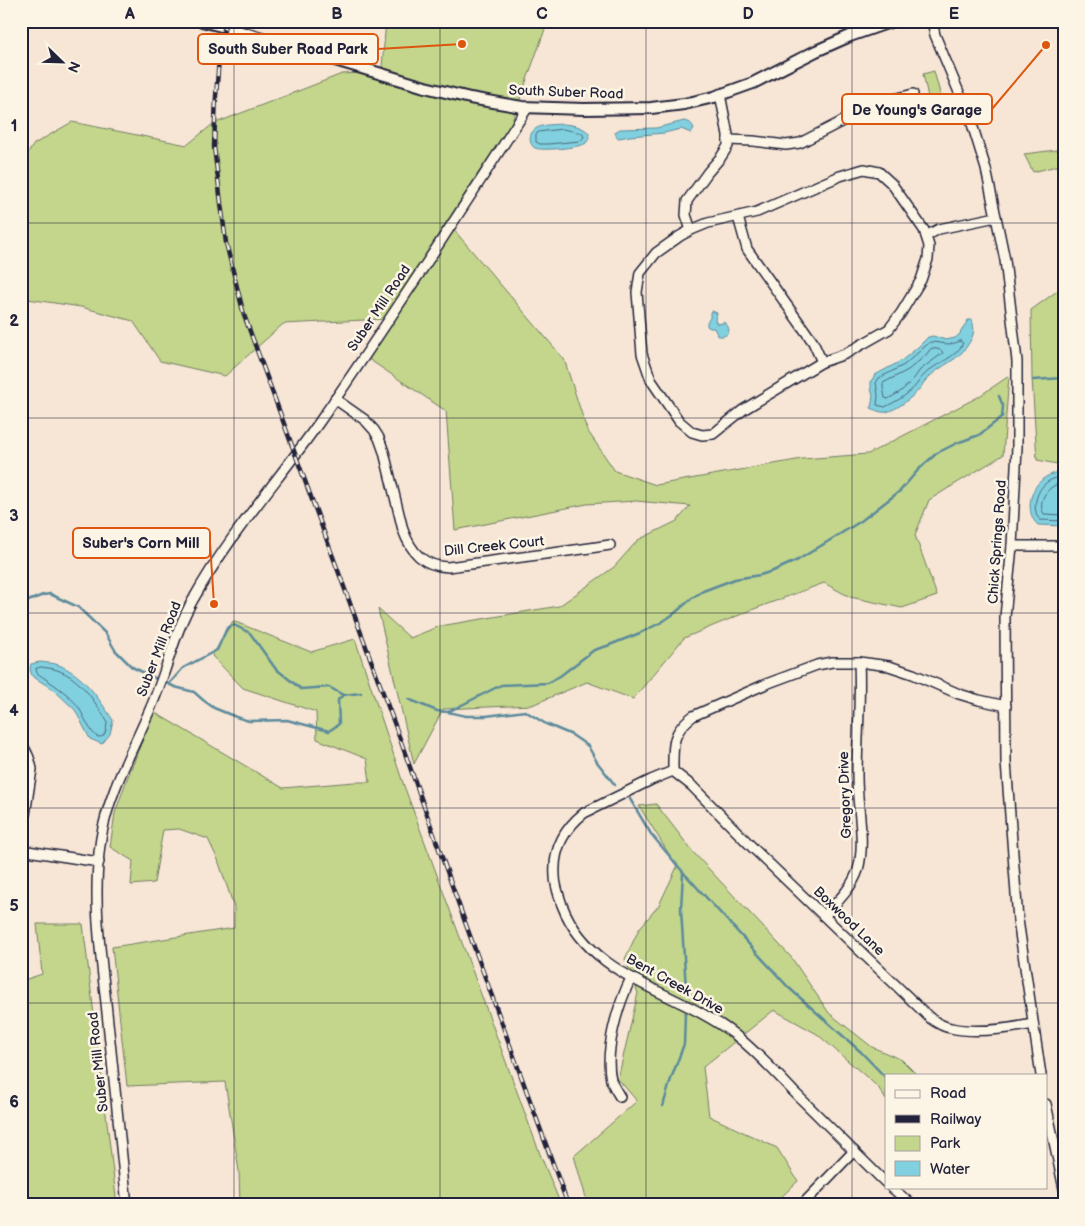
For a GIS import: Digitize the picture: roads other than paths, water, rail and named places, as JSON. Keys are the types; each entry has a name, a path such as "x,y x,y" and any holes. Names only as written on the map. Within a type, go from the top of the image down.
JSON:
{"street":[{"name":"South Suber Road","path":"202,21 425,87 470,98 522,107 584,109 651,108 684,104 714,97 753,82 816,50 893,21"},
{"name":"Chick Springs Road","path":"932,21 971,121 986,169 1005,260 1017,361 1017,447 1012,546 1005,618 1006,762 1017,911 1041,1074"},
{"path":"691,230 686,215 687,201 708,172 722,157 728,146 728,135 720,94"},
{"path":"728,140 786,145 800,143 876,104 913,94"},
{"name":"Suber Mill Road","path":"127,1205 97,894 103,830 114,790 152,705 188,608 206,578 246,518 335,399 528,107"},
{"path":"864,169 879,172 892,184 924,230 929,246 928,260 921,280 889,329 844,354 822,362 743,410 713,434 702,435 692,432 679,421 651,380 642,354 637,292 640,273 656,252 680,236 708,223 738,217 757,212 840,176 864,169"},
{"path":"738,217 747,249 814,342 822,362"},
{"path":"926,236 939,229 996,217"},
{"name":"Dill Creek Court","path":"335,399 365,420 379,438 407,541 416,554 431,564 448,567 610,544"},
{"path":"1012,546 1064,546"},
{"path":"673,770 673,747 677,732 693,716 766,684 817,665 832,662 859,662 895,667 959,694 1006,706"},
{"name":"Gregory Drive","path":"824,916 850,887 860,858 861,836 857,778 859,662"},
{"path":"21,744 30,760 32,769 21,841"},
{"name":"Boxwood Lane","path":"673,770 692,786 754,849 921,1010 939,1024 952,1029 973,1031 1033,1024"},
{"name":"Bent Creek Drive","path":"673,770 584,813 566,831 557,848 554,870 556,886 564,911 572,927 582,940 610,965 631,978 717,1022 734,1034 885,1181"},
{"path":"21,850 99,862"},
{"path":"620,1097 611,1080 611,1042 620,1006 631,978"},
{"path":"1048,1113 1064,1189"},
{"path":"802,1205 854,1151"},
{"path":"892,1188 912,1205"},
{"path":"1054,1205 1064,1203"}],"water":[{"path":"684,121 690,123 694,128 691,133 681,129 664,133 617,138 615,132 620,129 656,128"},
{"path":"563,124 577,126 589,133 587,142 582,145 560,148 539,149 533,146 530,138 538,127"},
{"path":"710,312 717,313 715,320 717,324 723,322 728,327 729,330 726,335 716,335 714,328 707,326"},
{"path":"968,320 972,320 973,335 960,354 933,373 900,406 884,412 871,408 873,396 871,381 875,375 901,361 928,337 933,336 946,340 955,338"},
{"path":"1057,472 1064,472 1064,526 1038,525 1031,515 1030,508 1034,489 1043,479"},
{"path":"40,662 57,664 68,670 84,681 96,696 113,720 110,734 102,744 90,739 75,710 54,690 32,676 31,664"}],"waterway":[{"path":"1033,380 1064,378"},
{"path":"408,699 437,711 448,712 501,685 548,683 594,650 640,633 662,622 703,591 735,579 773,571 798,560 861,521 900,491 919,469 937,453 979,435 1002,417 1003,406 999,396"},
{"path":"21,604 50,594 78,607 106,634 115,650 132,667 159,680"},
{"path":"169,684 183,668 217,650 227,628 234,625 250,633 275,668 301,689 329,687 343,695"},
{"path":"164,682 194,692 214,708 249,721 287,720 329,731 339,724 338,700 343,695 361,693"},
{"path":"448,712 466,716 486,716 525,711 546,724 572,735 588,746 597,762 615,785"},
{"path":"630,799 651,834 683,872 788,987 861,1052 885,1077"},
{"path":"683,873 681,909 686,989"},
{"path":"663,1106 684,1044 685,1013"}],"railway":[{"path":"226,21 220,46 214,147 226,243 244,315 400,739 568,1205"}],"place":[{"name":"South Suber Road Park","path":"462,44"},
{"name":"De Young's Garage","path":"1046,45"},
{"name":"Suber's Corn Mill","path":"214,604"}]}
